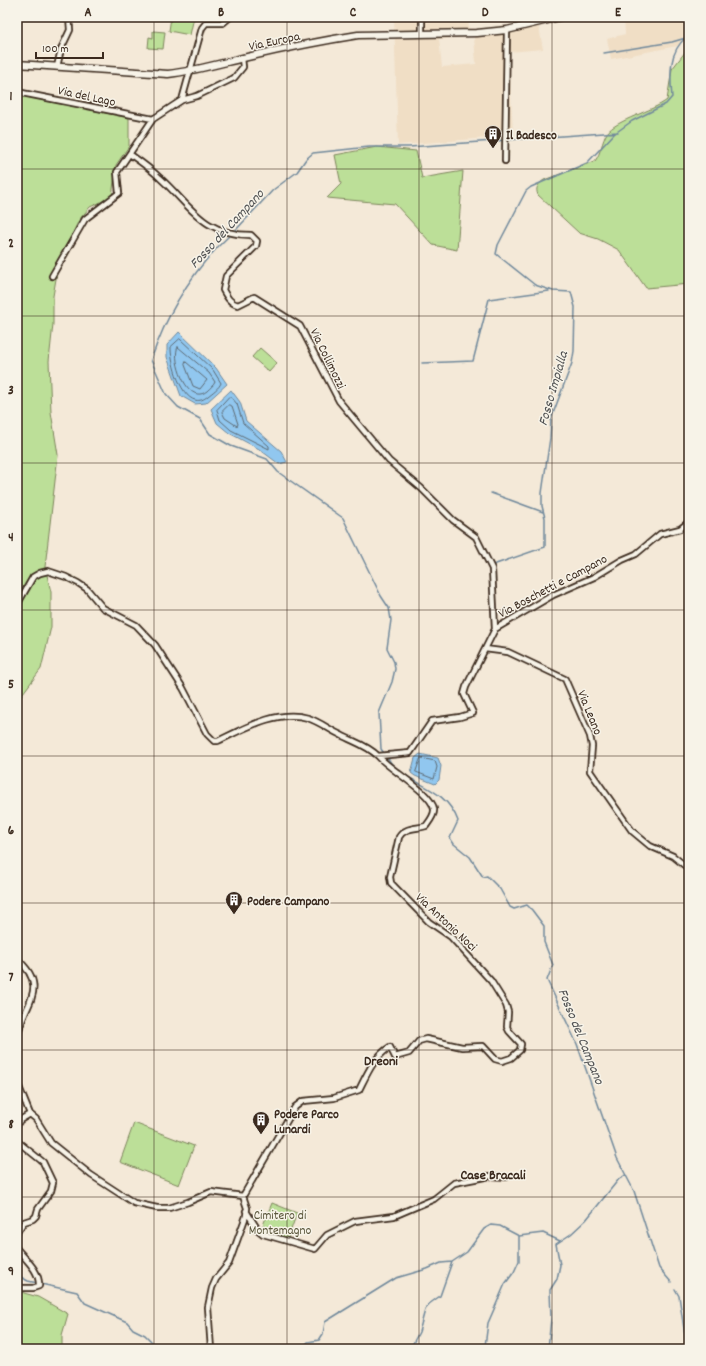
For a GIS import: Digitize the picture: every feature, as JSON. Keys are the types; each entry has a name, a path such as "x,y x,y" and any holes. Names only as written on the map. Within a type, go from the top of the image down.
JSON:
{"main road":[{"name":"Via Europa","path":"17,64 168,74 189,72 242,58 350,36 477,33 507,30 560,17"}],"street":[{"path":"57,67 61,49 70,30 69,17"},
{"path":"182,100 202,28 206,23 223,23 230,17"},
{"path":"422,17 422,34"},
{"path":"505,161 507,30"},
{"path":"52,276 85,219 119,193 117,172 131,154 140,137 153,119 182,100 234,78 243,67 242,58"},
{"name":"Via del Lago","path":"17,92 153,119"},
{"name":"Via Collimozzi","path":"131,154 161,178 202,221 232,234 251,235 257,241 256,246 226,276 223,290 226,296 230,301 238,305 254,297 296,321 308,337 339,401 392,465 422,488 453,520 476,537 492,569 495,628"},
{"name":"Via Boschetti e Campano","path":"378,756 410,752 432,721 460,718 473,714 464,694 495,628 553,595 636,554 660,534 680,529 689,522"},
{"path":"17,605 33,577 40,573 48,571 78,583 87,590 103,608 136,625 155,645 183,688 207,734 214,740 218,741 267,719 298,716 309,719 365,746 378,756"},
{"name":"Via Leano","path":"485,649 508,652 565,678 590,736 592,746 590,771 632,831 650,846 673,856 689,869"},
{"name":"Via Antonio Noci","path":"243,1196 295,1107 303,1101 334,1098 359,1090 374,1062 381,1053 390,1047 395,1057 409,1053 419,1042 426,1039 462,1047 479,1045 483,1046 495,1059 502,1061 511,1058 520,1050 521,1044 507,1027 508,1012 506,1005 491,981 451,937 429,922 391,883 390,877 399,837 402,832 408,829 426,826 433,815 434,809 425,794 390,768 378,756"},
{"path":"17,959 26,967 34,983 35,992 18,1028 17,1039"},
{"path":"17,1082 30,1114 36,1119 52,1143 91,1175 134,1203 157,1208 169,1208 211,1192 243,1196 246,1211 258,1230 263,1234 315,1249 328,1235 354,1222 394,1216 434,1199 454,1184 490,1176 506,1177"},
{"path":"17,1124 20,1120 30,1114"},
{"path":"17,1141 43,1162 53,1183 51,1191 38,1208 36,1216 33,1219 24,1222 17,1232"},
{"path":"211,1349 208,1312 212,1288 216,1279 229,1263 246,1211"},
{"path":"17,1249 38,1274 39,1286 33,1288 17,1288"}],"shaded area":[{"path":"394,17 469,17 468,37 439,39 442,67 476,64 474,37 539,27 543,49 509,52 513,136 398,145"},
{"path":"624,17 689,17 689,39 677,46 611,59 607,39 625,34"}],"green space":[{"path":"171,17 194,17 190,35 169,31"},
{"path":"153,31 165,32 163,49 148,48 149,37 153,38"},
{"path":"689,47 689,284 646,288 619,250 598,239 579,233 538,195 537,188 544,180 595,161 605,136 612,128 667,100 672,69"},
{"path":"17,94 129,118 129,146 116,165 112,197 90,207 79,220 59,262 53,296 53,324 49,361 51,412 58,455 45,567 51,592 51,627 41,669 17,701"},
{"path":"377,147 416,151 422,178 463,171 457,250 433,245 395,204 327,198 341,184 335,155"},
{"path":"260,348 277,363 269,372 252,357"},
{"path":"134,1123 194,1146 179,1185 120,1162"},
{"name":"Cimitero di Montemagno","path":"272,1203 297,1213 288,1238 261,1230"},
{"path":"17,1291 38,1297 68,1314 62,1335 62,1349 17,1349"}],"water":[{"path":"179,332 216,368 227,384 206,403 195,404 181,396 167,357 167,345"},
{"path":"231,390 240,402 246,421 281,451 287,462 279,464 259,449 229,433 217,423 211,409"},
{"path":"420,754 438,758 441,766 439,780 435,784 411,773 415,758"}],"waterway":[{"name":"Fosso Impialla","path":"493,565 545,547 545,518 542,506 542,493 550,438 551,419 572,363 574,351 575,307 571,292 553,291 535,285 496,254 498,245 526,191 531,187 587,163 614,134 632,121 666,104 672,97 671,72 673,57 676,49 687,37"},
{"path":"604,53 672,42 689,37"},
{"name":"Fosso del Campano","path":"234,232 273,190 297,172 306,159 313,153 369,147 409,147 618,132"},
{"name":"Fosso del Campano","path":"231,234 205,261 183,292 165,325 151,360 166,394 178,407 200,419 210,434 231,446 267,459 278,472 343,518 381,596 389,608 391,620 387,648 394,662 395,669 392,682 379,713 381,749 394,767"},
{"path":"422,363 473,361 489,299 549,291"},
{"path":"491,493 543,512"},
{"name":"Fosso del Campano","path":"403,774 428,788 448,804 458,821 450,838 454,844 470,857 483,877 487,876 500,889 510,907 514,909 527,905 544,926 544,942 553,965 547,980 577,1044 617,1158 634,1191 659,1268 671,1282"},
{"path":"548,1349 551,1318 550,1290 557,1279 560,1265 556,1244 571,1234 586,1220 619,1179 626,1175"},
{"path":"301,1349 308,1342 319,1340 323,1334 325,1322 396,1278 427,1269 441,1263 452,1262 467,1252 484,1229 491,1225 500,1226 519,1236 543,1233 560,1241"},
{"path":"482,1349 485,1346 488,1323 505,1284 514,1272 519,1261 519,1237"},
{"path":"410,1349 419,1332 425,1310 429,1304 440,1296 452,1262"},
{"path":"17,1275 28,1281 37,1283"},
{"path":"41,1284 77,1292 85,1303 127,1322 133,1329 145,1335 159,1349"},
{"name":"Fosso del Campano","path":"675,1289 679,1296 687,1349"}],"place":[{"name":"Il Badesco","path":"493,149"},
{"name":"Podere Campano","path":"234,915"},
{"name":"Podere Parco Lunardi","path":"261,1135"}],"district":[{"name":"Dreoni","path":"381,1060"},
{"name":"Case Bracali","path":"493,1174"}]}
